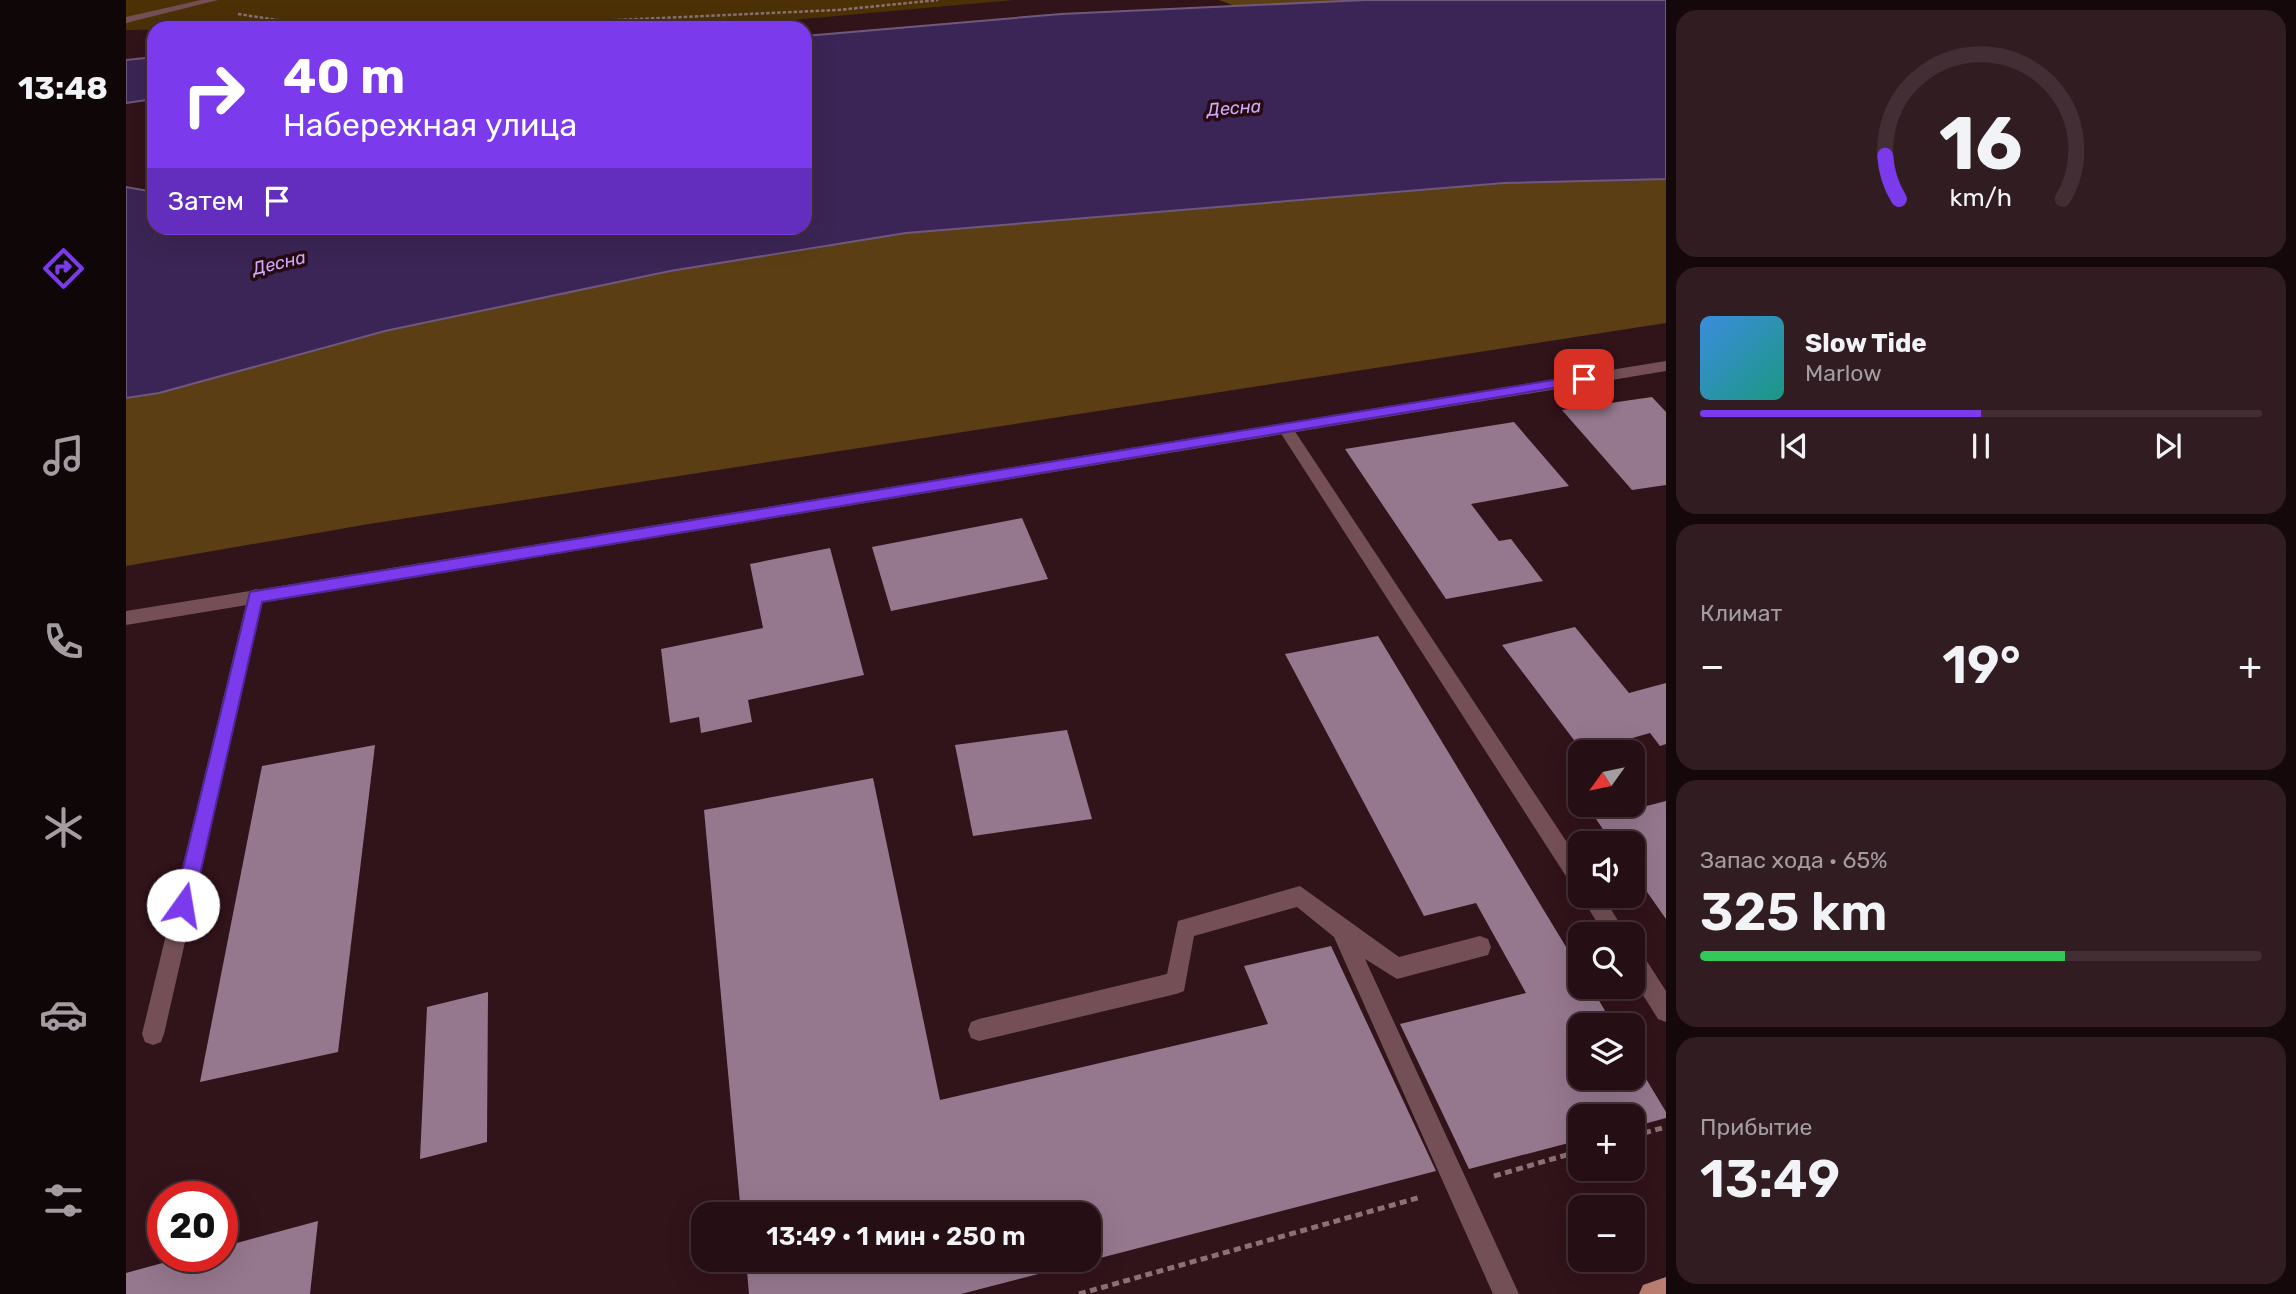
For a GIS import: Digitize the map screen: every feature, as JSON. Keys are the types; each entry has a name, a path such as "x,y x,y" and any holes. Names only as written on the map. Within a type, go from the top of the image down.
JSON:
{"main road":[{"path":"1652,1294 1666,1290"}],"street":[{"path":"126,20 213,0"},
{"path":"126,618 1666,366"},
{"path":"1285,428 1568,862"},
{"path":"153,1034 256,596"},
{"path":"979,1030 1176,983 1185,928 1300,896 1341,930 1396,968 1480,947"},
{"path":"1341,930 1506,1294"},
{"path":"1645,979 1666,1011"}],"path":[{"path":"596,21 838,10 938,0"},
{"path":"227,12 285,21"},
{"path":"1645,1133 1666,1127"},
{"path":"1079,1294 1568,1155"}],"shaded area":[{"path":"126,0 1014,0 781,21 147,21 147,30 126,30"},
{"path":"1219,0 1365,0 1240,8"},
{"path":"1666,179 1666,323 369,524 126,566 126,398 159,393 385,331 670,271 906,233 1504,183"}],"water":[{"name":"Десна","path":"1365,0 1666,0 1666,179 1504,183 906,233 670,271 385,331 159,393 126,398 126,187 147,191 147,235 812,235 812,35 1061,14"},
{"path":"147,58 147,100 126,103 126,60"}],"building":[{"path":"1652,397 1666,412 1666,485 1632,490 1562,410"},
{"path":"1514,422 1569,486 1471,504 1499,541 1511,539 1543,581 1446,599 1345,449"},
{"path":"1022,518 1048,579 891,611 872,547"},
{"path":"830,548 864,675 748,700 752,722 701,733 699,717 670,723 661,649 763,628 750,564"},
{"path":"1575,627 1629,693 1666,683 1666,744 1660,746 1650,733 1625,740 1574,740 1502,645"},
{"path":"1378,636 1568,950 1568,999 1598,999 1606,1013 1568,1013 1568,1090 1645,1090 1645,1077 1666,1112 1666,1118 1645,1124 1645,1104 1568,1104 1568,1143 1469,1169 1400,1024 1526,993 1476,903 1424,916 1285,654"},
{"path":"1067,730 1092,819 973,836 955,745"},
{"path":"375,745 338,1052 200,1082 262,766"},
{"path":"873,778 940,1100 1268,1024 1244,966 1331,946 1436,1171 1101,1258 1101,1202 740,1202 704,810"},
{"path":"1666,801 1666,919 1645,889 1645,831 1604,831 1596,819 1645,817 1645,806"},
{"path":"488,992 487,1142 420,1159 427,1007"},
{"path":"318,1221 310,1294 126,1294 126,1273 147,1267 147,1272 238,1272 238,1243"},
{"path":"747,1272 1046,1272 961,1294 749,1294"}],"route":[{"path":"183,905 256,596 1584,379"}]}
